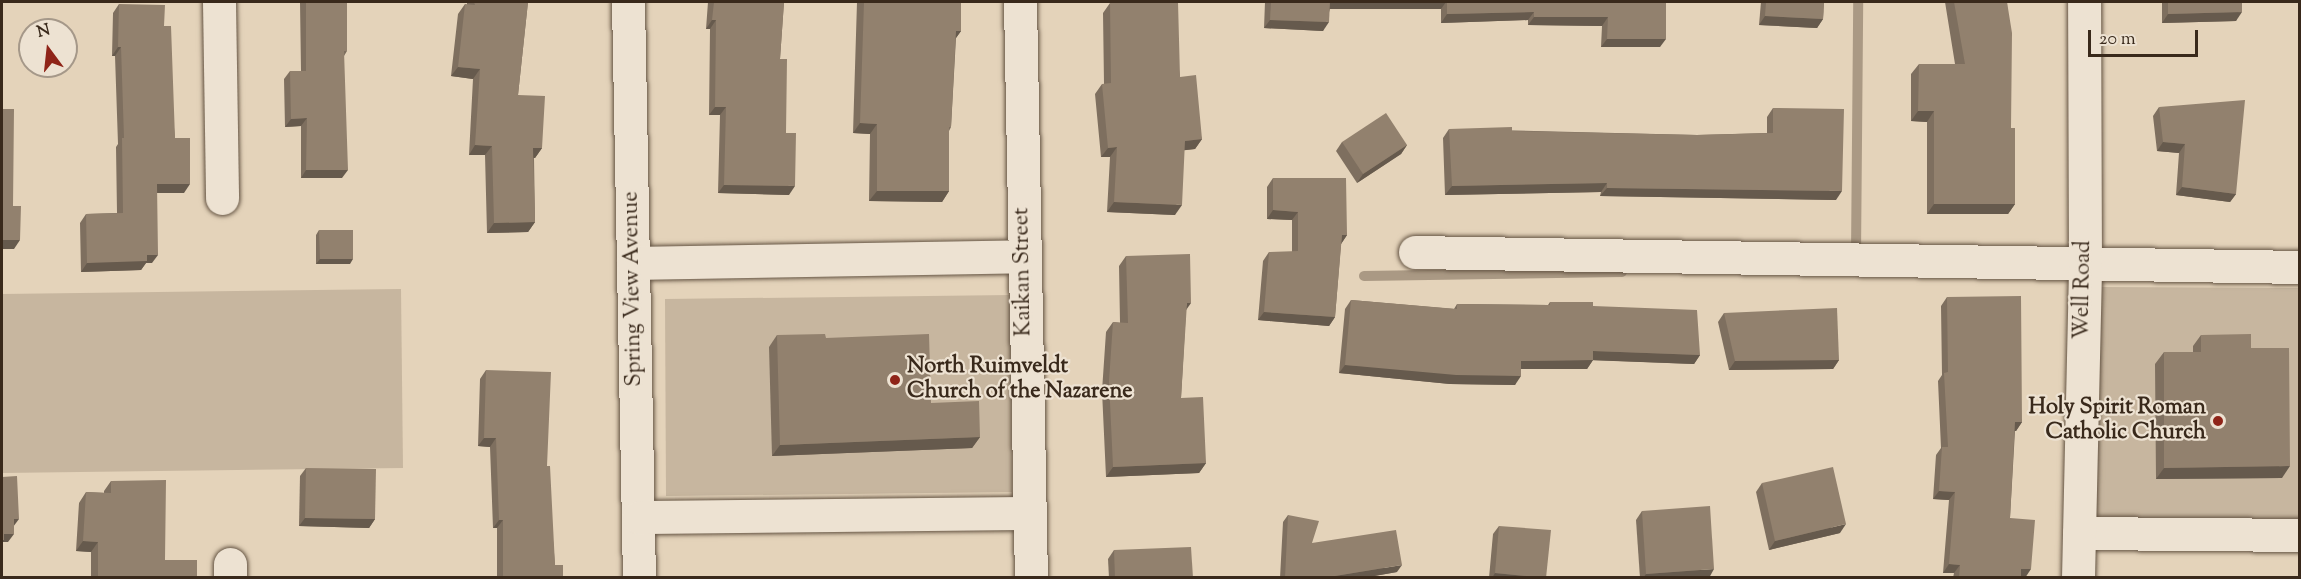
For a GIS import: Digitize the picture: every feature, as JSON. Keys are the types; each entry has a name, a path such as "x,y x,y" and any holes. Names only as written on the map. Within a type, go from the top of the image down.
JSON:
{"street":[{"path":"219,2 222,198"},
{"name":"Spring View Avenue","path":"628,2 639,578"},
{"name":"Kaikan Street","path":"1020,2 1023,256 1031,578"},
{"name":"Well Road","path":"2078,578 2085,265 2084,2"},
{"path":"1415,252 2300,267"},
{"path":"633,263 1023,256"},
{"path":"639,517 1029,513"},
{"path":"2079,532 2300,535"}],"shaded area":[{"path":"2102,287 2299,288 2299,521 2095,519"},
{"path":"401,289 403,468 2,473 2,294"},
{"path":"1011,295 1012,492 666,496 665,299"}],"building":[{"path":"306,2 347,2 347,51 344,51 348,170 306,170 307,118 291,119 290,71 306,71"},
{"path":"474,2 528,2 518,95 545,96 542,148 533,148 535,222 494,223 492,146 475,145 480,69 458,67 465,4 475,5"},
{"path":"714,2 784,2 780,59 787,59 786,133 796,133 795,186 724,185 726,107 715,107 716,20 712,20"},
{"path":"864,2 961,2 961,31 956,31 951,127 949,127 949,191 877,191 877,124 860,123"},
{"path":"1178,2 1180,77 1196,75 1202,139 1185,141 1182,205 1114,202 1117,147 1108,148 1102,84 1111,83 1110,3"},
{"path":"1271,2 1330,2 1329,22 1270,20"},
{"path":"1447,2 1666,2 1666,39 1607,39 1608,17 1534,17 1534,12 1447,14"},
{"path":"1766,2 1824,2 1823,19 1765,16"},
{"path":"1954,2 2007,2 2012,33 2011,128 2015,128 2015,204 1934,204 1934,111 1918,111 1919,64 1965,64"},
{"path":"2168,2 2242,2 2242,12 2168,14"},
{"path":"119,4 165,5 164,26 171,26 175,138 190,138 190,184 157,184 158,255 147,255 147,261 87,263 86,214 123,213 122,138 124,138 121,47 118,47"},
{"path":"2245,100 2236,194 2182,187 2185,144 2163,142 2159,107"},
{"path":"1773,108 1844,109 1842,191 1607,188 1607,183 1452,186 1449,129 1512,127 1512,131 1697,135 1773,133"},
{"path":"2,109 14,109 13,206 21,206 20,240 2,240"},
{"path":"1386,113 1407,145 1363,174 1342,142"},
{"path":"1273,178 1346,178 1347,235 1342,235 1335,317 1264,312 1269,252 1298,251 1298,212 1273,210"},
{"path":"319,230 353,230 353,259 320,259"},
{"path":"1190,254 1191,303 1187,303 1181,398 1203,397 1206,463 1113,467 1109,381 1113,322 1128,323 1126,256"},
{"path":"2021,296 2022,422 2015,422 2010,518 2035,520 2031,569 2021,569 2021,578 1959,578 1960,565 1949,564 1955,492 1939,491 1942,447 1948,447 1944,373 1948,372 1947,297"},
{"path":"1351,300 1457,309 1457,304 1550,305 1550,302 1593,302 1593,306 1697,310 1700,355 1593,351 1593,360 1521,361 1521,376 1456,375 1345,365"},
{"path":"1837,308 1839,360 1735,361 1724,313"},
{"name":"North Ruimveldt Church of the Nazarene","path":"825,334 826,338 929,334 931,403 979,401 980,437 780,445 777,335"},
{"name":"Holy Spirit Roman Catholic Church","path":"2251,334 2251,348 2289,348 2290,466 2164,468 2164,352 2201,352 2201,335"},
{"path":"486,370 551,372 547,466 550,466 555,565 563,565 563,578 503,578 503,520 499,520 496,438 484,438"},
{"path":"1833,467 1846,524 1775,541 1762,483"},
{"path":"306,468 376,469 375,519 305,518"},
{"path":"17,476 19,519 14,519 14,534 4,534 4,540 2,540 2,477"},
{"path":"166,480 165,560 197,560 197,578 98,578 98,542 83,541 86,492 111,493 111,481"},
{"path":"1710,506 1714,569 1646,574 1642,511"},
{"path":"1288,515 1319,521 1312,543 1396,530 1402,565 1335,576 1335,578 1285,578"},
{"path":"1499,526 1551,530 1546,578 1495,573"},
{"path":"1191,547 1193,578 1115,578 1114,550"}],"waterway":[{"path":"1856,255 1858,2"},
{"path":"1364,276 1622,272"}],"place":[{"name":"North Ruimveldt Church of the Nazarene","path":"895,380"},
{"name":"Holy Spirit Roman Catholic Church","path":"2218,421"}]}
